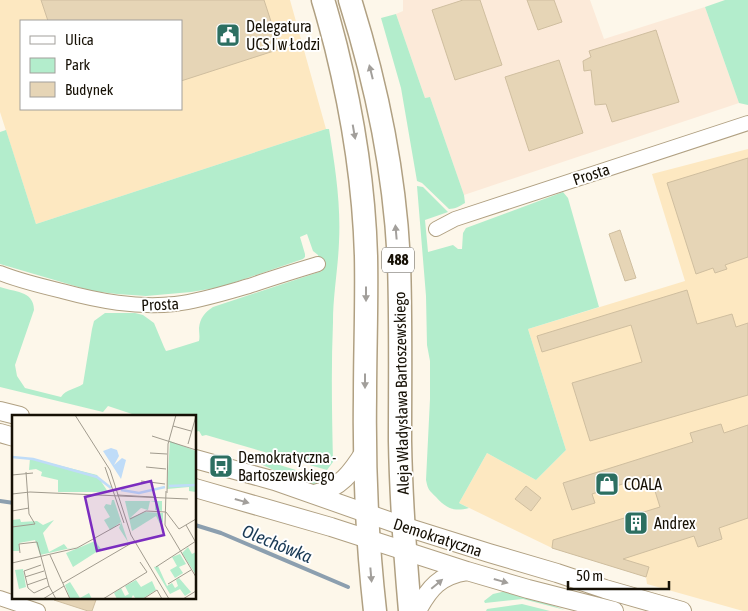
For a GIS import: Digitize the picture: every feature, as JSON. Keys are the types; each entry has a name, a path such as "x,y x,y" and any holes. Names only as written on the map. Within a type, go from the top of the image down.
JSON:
{"main road":[{"name":"Aleja Władysława Bartoszewskiego","path":"323,0 346,85 361,180 366,256 365,451 367,513 375,611"},
{"name":"Aleja Władysława Bartoszewskiego","path":"350,0 370,68 383,126 399,263 403,526 410,611"}],"street":[{"name":"Prosta","path":"436,228 455,219 748,123"},
{"name":"Prosta","path":"0,273 19,281 92,298 128,305 151,306 199,300 318,264"},
{"path":"0,411 16,415"},
{"path":"314,494 329,490 344,480 351,473 365,451"},
{"name":"Demokratyczna","path":"196,459 275,481 403,526 682,611"},
{"name":"Demokratyczna","path":"196,488 528,589 614,611"},
{"path":"417,611 428,592 436,584 451,575 467,571"},
{"path":"0,598 38,611"}],"shaded area":[{"path":"0,0 290,0 326,129 36,224 0,112"},
{"path":"403,0 590,0 604,39 705,7 739,103 464,195 430,97 425,98 396,14 403,11"},
{"path":"748,149 748,611 743,611 647,584 646,577 552,548 459,503 487,453 536,480 566,450 528,329 685,281 652,174"}],"green space":[{"path":"725,0 748,0 748,105 739,103 705,7"},
{"path":"396,14 425,98 430,97 464,195 465,203 455,208 449,209 422,183 417,181 401,88 381,18"},
{"path":"329,129 338,199 339,228 332,340 333,462 327,470 206,435 202,436 199,431 196,432 196,415 135,415 108,406 103,412 0,387 0,287 27,295 33,303 34,310 15,365 17,376 25,388 61,397 66,392 83,384 94,321 105,313 135,313 143,315 154,323 166,351 199,341 200,321 205,313 213,307 322,271 318,255 313,251 307,234 300,237 305,254 303,259 221,287 191,292 146,296 92,291 0,264 0,132 6,130 36,224"},
{"path":"417,186 423,187 448,212 425,220 428,252 453,245 458,249 462,249 463,233 466,228 563,192 568,198 599,307 528,329 566,450 536,480 487,453 459,503 469,508 463,509 450,508 443,504 429,490 426,480 430,361 427,345 426,296"},
{"path":"251,460 263,460 331,482 313,485"},
{"path":"506,591 527,596 565,610 523,599 485,603 484,601 493,594"},
{"path":"522,604 550,611 486,611 487,609"}],"building":[{"name":"Delegatura UCS I w Łodzi","path":"41,0 264,0 280,49 182,81 182,20 48,20"},
{"path":"463,0 480,0 502,65 455,80 432,10"},
{"path":"527,0 554,0 562,22 538,30"},
{"path":"656,30 679,102 612,122 606,104 595,105 591,70 584,71 583,61 591,57 589,51"},
{"path":"559,60 583,133 529,151 505,77"},
{"path":"748,158 748,257 725,265 727,269 715,273 713,268 696,274 667,183"},
{"path":"620,230 636,278 625,281 609,234"},
{"path":"687,290 697,324 732,314 736,327 748,323 748,395 590,441 572,383 642,362 631,325 542,352 537,336"},
{"path":"721,424 724,433 748,425 748,518 719,528 722,539 698,547 694,536 623,559 649,567 646,577 552,548 553,540 660,507 650,475 592,494 595,503 572,510 563,483 693,442 690,433"},
{"path":"526,486 541,498 531,511 515,499"},
{"path":"54,598 97,598 92,611 54,600"}],"waterway":[{"name":"Olechówka","path":"0,501 12,503"},
{"name":"Olechówka","path":"196,525 221,533 348,587"}],"place":[{"name":"Delegatura UCS I w Łodzi","path":"228,35"},
{"name":"Demokratyczna - Bartoszewskiego","path":"221,466"},
{"name":"COALA","path":"607,484"},
{"name":"Andrex","path":"636,523"}]}
